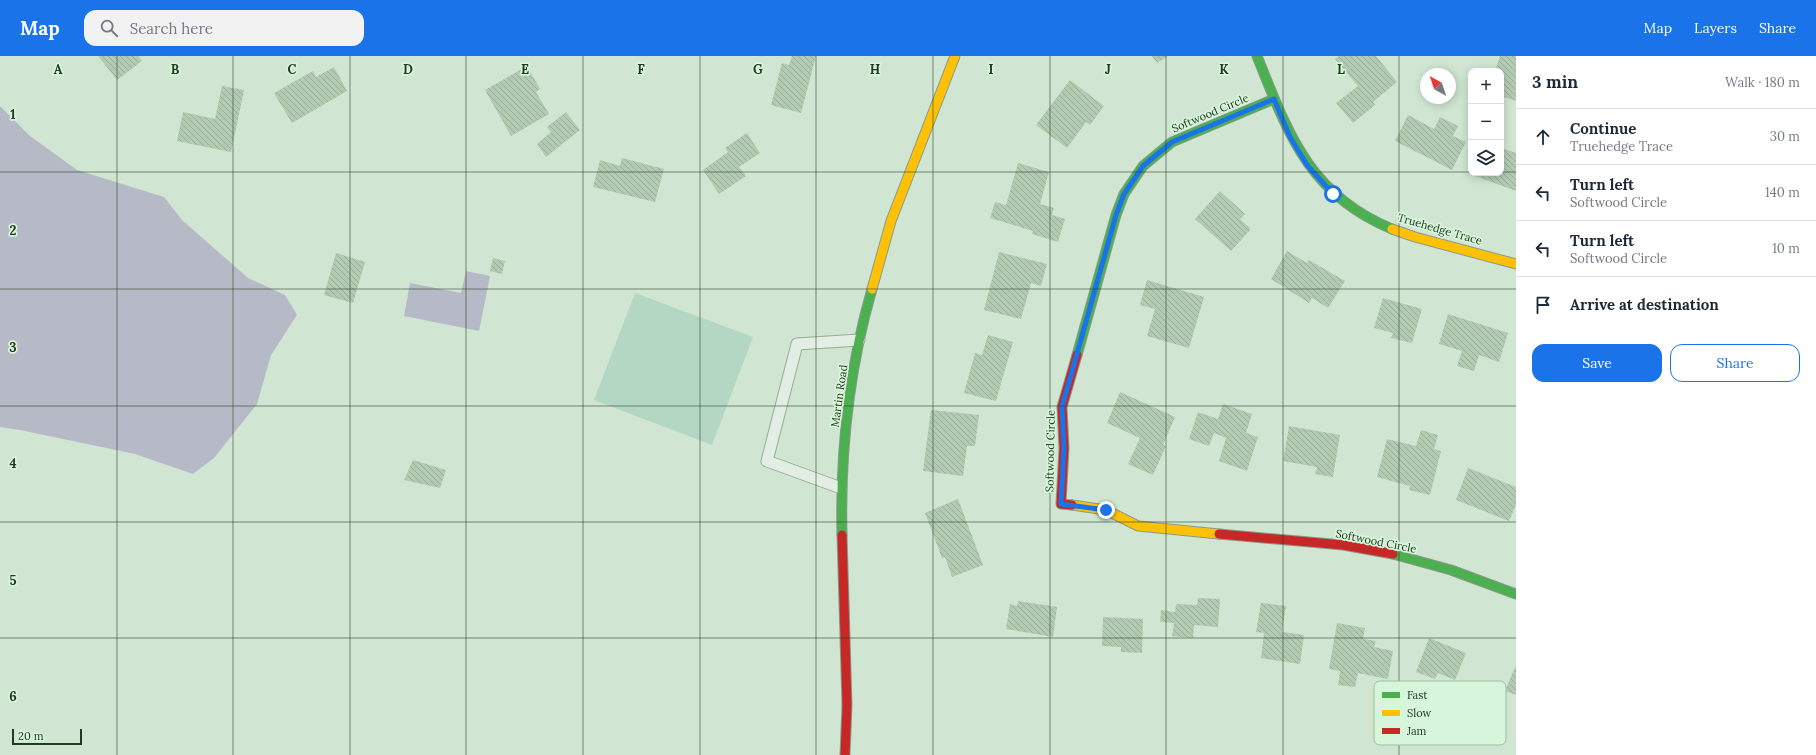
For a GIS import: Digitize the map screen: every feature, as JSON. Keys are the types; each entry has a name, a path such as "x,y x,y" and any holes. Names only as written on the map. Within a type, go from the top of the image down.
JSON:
{"street":[{"name":"Martin Road","path":"845,755 847,705 841,488 848,407 859,340 891,221 956,56"},
{"name":"Truehedge Trace","path":"1257,56 1290,137 1307,165 1333,194 1359,213 1401,232 1516,264"},
{"name":"Softwood Circle","path":"1274,99 1172,142 1143,166 1124,194 1116,215 1062,407 1064,448 1061,504 1106,510 1138,526 1343,545 1399,555 1451,570 1516,594"}],"lane":[{"path":"841,488 767,461 797,344 859,340"}],"green space":[{"path":"635,293 753,337 712,445 594,400"}],"shaded area":[{"path":"0,106 30,136 77,170 164,197 182,220 248,278 285,295 297,315 271,355 257,404 214,458 193,474 135,454 0,427"},
{"path":"466,271 490,276 479,331 404,316 410,283 461,293"}],"building":[{"path":"98,56 138,56 142,61 117,80"},
{"path":"792,56 816,56 801,113 771,105 782,63 789,65"},
{"path":"1152,56 1168,56 1157,63"},
{"path":"1339,56 1376,56 1397,82 1373,102 1375,105 1353,123 1336,103 1358,86 1335,59"},
{"path":"1500,56 1516,56 1516,101 1504,97 1504,68 1496,68"},
{"path":"527,66 540,89 536,92 549,114 511,136 485,90"},
{"path":"334,67 347,91 292,123 274,93 313,71 316,77"},
{"path":"1070,80 1104,106 1090,125 1086,122 1067,148 1036,125"},
{"path":"222,86 244,90 231,152 177,141 183,112 215,119"},
{"path":"566,112 580,130 546,157 537,144 551,132 547,127"},
{"path":"1408,115 1434,129 1440,117 1458,126 1453,136 1466,142 1452,170 1395,141"},
{"path":"747,133 760,153 739,167 746,176 719,194 703,170 728,152 725,148"},
{"path":"1504,149 1516,153 1516,191 1475,176 1504,176"},
{"path":"622,158 664,169 655,202 593,187 600,160 620,166"},
{"path":"1018,163 1049,172 1040,204 1054,208 1052,215 1065,219 1058,242 1032,234 1033,231 990,218 995,202 1006,205"},
{"path":"1220,191 1245,214 1240,219 1251,229 1231,251 1195,219"},
{"path":"1287,251 1307,263 1309,260 1345,281 1328,308 1312,298 1309,303 1271,279"},
{"path":"999,252 1047,264 1041,286 1031,283 1021,319 984,310"},
{"path":"336,253 365,262 353,303 324,295"},
{"path":"493,258 505,261 502,274 490,271"},
{"path":"1147,280 1204,297 1189,348 1147,336 1155,309 1140,305"},
{"path":"1383,298 1422,309 1412,343 1391,338 1393,333 1374,328"},
{"path":"1448,314 1508,333 1499,362 1479,355 1474,371 1457,366 1462,351 1439,344"},
{"path":"988,335 1013,342 996,401 964,393 975,353 982,355"},
{"path":"1120,392 1175,417 1163,445 1166,446 1153,475 1128,464 1140,438 1107,423"},
{"path":"1223,404 1252,414 1246,433 1258,437 1247,471 1219,461 1226,438 1214,433 1209,446 1189,439 1198,412 1218,419"},
{"path":"931,410 979,415 975,446 967,446 963,476 923,471"},
{"path":"1289,426 1340,435 1333,477 1315,474 1317,467 1283,461"},
{"path":"1421,430 1438,435 1434,449 1441,451 1430,495 1409,490 1410,486 1377,477 1387,439 1416,446"},
{"path":"413,460 446,470 440,488 404,480"},
{"path":"1468,468 1516,487 1516,505 1509,521 1456,500"},
{"path":"958,499 983,565 952,577 945,557 942,558 925,513"},
{"path":"1198,598 1220,599 1218,627 1194,625 1193,638 1172,636 1174,623 1160,622 1161,610 1175,612 1176,604 1197,605"},
{"path":"1018,601 1057,607 1053,637 1006,629 1010,604 1017,606"},
{"path":"1261,603 1286,606 1282,632 1304,635 1300,664 1261,658 1264,633 1256,632"},
{"path":"1103,617 1143,619 1142,653 1121,652 1121,647 1102,646"},
{"path":"1337,623 1365,628 1363,639 1376,641 1374,647 1393,651 1388,679 1358,673 1355,687 1338,685 1340,671 1329,669"},
{"path":"1429,638 1466,653 1455,680 1438,673 1435,679 1416,672"},
{"path":"1516,665 1516,695 1506,691"}],"traffic: fast":[{"path":"1257,56 1291,136 1305,159 1321,180 1340,198 1364,215 1392,229"},
{"path":"1077,355 1116,215 1124,194 1143,166 1172,142 1274,99"},
{"path":"842,535 843,473 848,411 857,350 872,289"},
{"path":"1393,554 1451,570 1516,594"}],"traffic: slow":[{"path":"872,289 891,221 955,56"},
{"path":"1392,229 1415,237 1516,264"},
{"path":"1072,505 1106,510 1138,526 1219,534"}],"traffic: jam":[{"path":"1072,505 1061,504 1064,448 1062,407 1077,355"},
{"path":"1219,534 1343,545 1393,554"},
{"path":"842,535 847,705 845,755"}],"route":[{"path":"1106,510 1061,504 1064,448 1062,407 1116,215 1124,194 1143,166 1172,142 1274,99 1290,137 1307,165 1333,194"}]}
